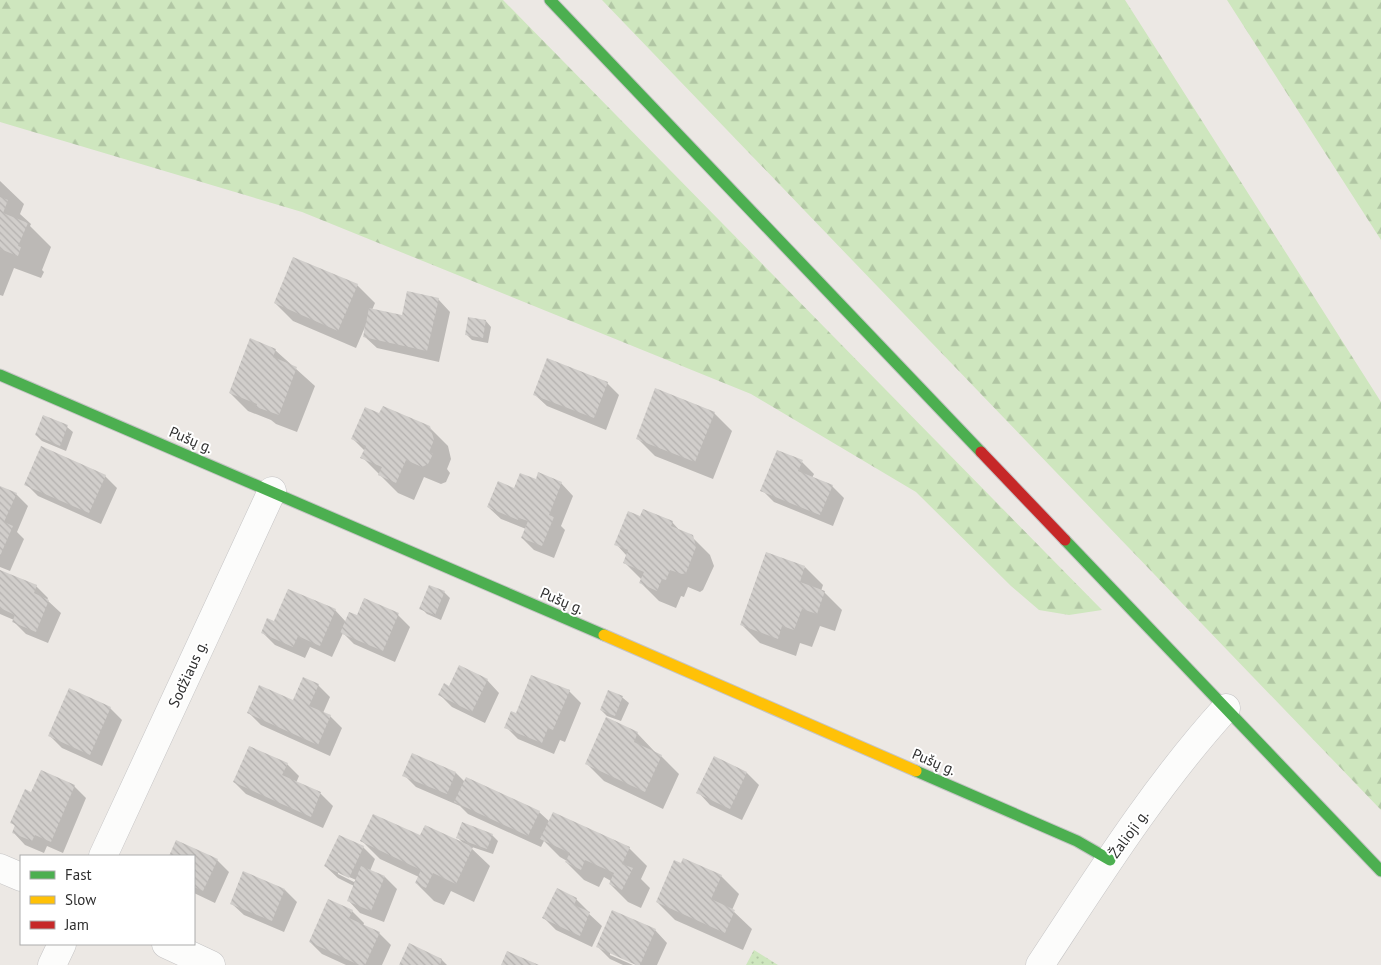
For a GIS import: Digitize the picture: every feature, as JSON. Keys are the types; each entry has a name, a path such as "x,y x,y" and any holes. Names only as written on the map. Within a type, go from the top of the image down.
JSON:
{"street":[{"path":"550,0 1381,871"},
{"name":"Pušų g.","path":"0,375 1077,840 1110,860"},
{"name":"Sodžiaus g.","path":"103,855 272,491"},
{"name":"Žalioji g.","path":"1040,965 1110,860 1194,744 1226,708"},
{"path":"0,868 20,877"},
{"path":"52,965 62,945"},
{"path":"168,945 211,965"}],"green space":[{"path":"0,0 503,0 1102,610 1069,615 1039,610 1011,586 916,492 751,394 302,212 0,122"},
{"path":"602,0 1125,0 1381,402 1381,810"},
{"path":"1227,0 1381,0 1381,240"},
{"path":"754,950 778,965 746,965"}],"building":[{"path":"0,197 8,200 3,213 28,223 18,246 21,247 18,256 0,249"},
{"path":"293,257 358,284 338,331 274,303"},
{"path":"407,291 439,298 427,351 363,337 369,308 402,315"},
{"path":"468,317 486,320 483,338 465,335"},
{"path":"250,338 276,349 273,357 297,367 279,415 256,407 257,404 229,393"},
{"path":"547,358 608,382 594,418 533,395"},
{"path":"655,388 715,412 695,462 636,439"},
{"path":"383,406 430,426 434,440 429,452 433,454 428,464 422,467 406,460 396,483 378,475 382,467 360,458 366,446 351,439 365,407 379,413"},
{"path":"43,415 68,425 60,446 35,435"},
{"path":"41,446 106,475 89,513 24,485"},
{"path":"777,450 803,460 798,471 833,485 820,515 760,491"},
{"path":"538,472 562,482 549,515 554,517 542,546 521,538 528,521 519,518 518,520 487,507 498,481 514,488 520,473 536,479"},
{"path":"0,486 17,493 4,522 13,526 0,556"},
{"path":"643,509 673,521 671,526 693,535 696,547 686,573 682,574 670,570 666,580 662,579 657,591 639,583 644,572 623,563 628,550 614,545 628,511 640,516"},
{"path":"766,552 805,566 800,582 825,591 817,614 802,609 794,630 782,626 778,639 740,625"},
{"path":"0,570 37,585 34,593 49,600 36,632 12,622 15,615 0,608"},
{"path":"429,585 445,591 435,615 419,609"},
{"path":"288,589 336,609 320,646 298,636 293,647 261,633 267,618 274,621"},
{"path":"364,598 399,613 383,651 340,633 349,612 357,615"},
{"path":"459,665 488,679 472,712 438,695 444,683 449,686"},
{"path":"531,675 570,690 553,730 548,728 542,743 504,728 511,711 516,713"},
{"path":"303,677 319,684 309,706 331,715 318,745 247,713 259,685 293,700"},
{"path":"69,688 111,707 90,755 48,736"},
{"path":"608,690 623,696 615,716 600,710"},
{"path":"606,717 638,732 634,742 662,755 645,792 585,764"},
{"path":"249,746 288,763 282,775 321,792 311,817 233,782"},
{"path":"412,753 456,772 447,794 402,776"},
{"path":"714,756 747,772 730,809 696,793"},
{"path":"41,770 75,785 51,842 35,835 32,841 12,833 15,825 10,823 25,789 31,792"},
{"path":"466,777 540,811 528,836 454,802"},
{"path":"553,812 630,847 622,864 633,868 622,890 609,884 614,873 585,860 581,870 565,862 570,853 540,839"},
{"path":"373,814 420,835 425,825 473,847 456,884 433,873 426,888 415,883 421,870 360,841"},
{"path":"462,822 493,834 487,849 456,838"},
{"path":"339,835 364,846 349,878 324,866"},
{"path":"176,840 218,859 203,891 195,887 195,855 169,855"},
{"path":"683,858 722,875 711,899 735,910 725,933 656,902 674,860 681,863"},
{"path":"361,866 385,876 371,911 347,901"},
{"path":"243,871 285,889 272,921 230,904"},
{"path":"557,888 577,898 574,905 590,912 580,936 542,918"},
{"path":"328,899 353,910 349,918 380,932 365,965 359,965 309,942"},
{"path":"612,910 656,929 640,965 636,965 596,947"},
{"path":"409,943 442,959 440,965 399,965"},
{"path":"507,951 539,965 501,965"}],"traffic: fast":[{"path":"550,0 981,452"},
{"path":"0,375 604,635"},
{"path":"1065,540 1381,871"},
{"path":"916,771 1077,841 1110,860"}],"traffic: slow":[{"path":"604,635 916,771"}],"traffic: jam":[{"path":"981,452 1065,540"}]}
